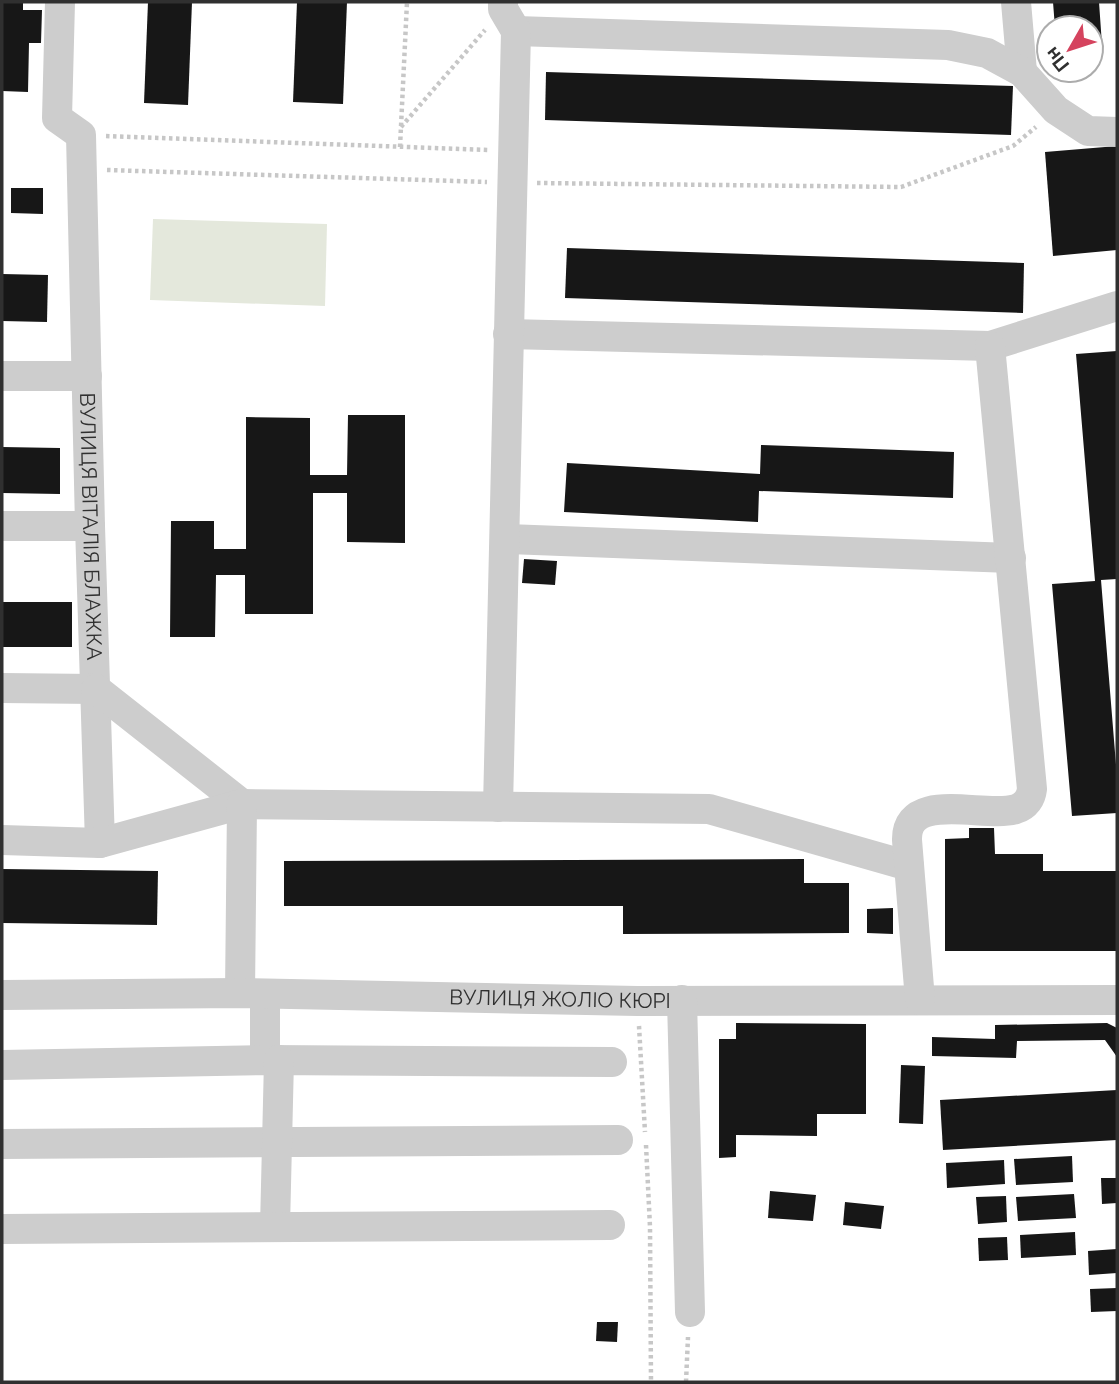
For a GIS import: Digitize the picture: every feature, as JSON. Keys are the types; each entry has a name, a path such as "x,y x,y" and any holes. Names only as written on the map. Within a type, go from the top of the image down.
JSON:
{"street":[{"path":"60,2 57,118 81,135"},
{"path":"1017,2 1022,72"},
{"path":"498,807 513,151 507,14 948,45 987,53 1022,72 1056,110 1088,131 1117,132"},
{"name":"ВУЛИЦЯ ВІТАЛІЯ БЛАЖКА","path":"81,135 96,689 242,804"},
{"path":"508,334 990,346 1117,306"},
{"path":"920,1000 906,833 912,820 925,812 943,810 1011,810 1023,806 1031,796 1032,789 990,346"},
{"path":"2,376 87,376"},
{"path":"2,527 90,526"},
{"path":"505,539 1011,558"},
{"path":"2,688 96,689 100,843"},
{"path":"2,840 100,843 242,804 709,809 908,866"},
{"path":"242,804 252,993 272,1060 278,1142 275,1227"},
{"name":"ВУЛИЦЯ ЖОЛІО КЮРІ","path":"2,995 252,993 638,1000 1117,1000"},
{"path":"682,1000 690,1312"},
{"path":"2,1065 272,1060 612,1062"},
{"path":"2,1144 618,1140"},
{"path":"2,1229 610,1225"}],"path":[{"path":"400,147 407,2"},
{"path":"401,127 507,14"},
{"path":"82,169 512,182 901,187 1013,146 1056,110"},
{"path":"81,135 513,151"},
{"path":"638,1000 650,1227 651,1382"},
{"path":"686,1382 690,1312"}],"shaded area":[{"path":"153,219 327,224 325,306 150,300"}],"building":[{"path":"2,2 23,2 23,10 42,10 41,43 29,43 28,92 2,91"},
{"path":"148,2 192,2 188,105 144,103"},
{"path":"297,2 347,2 343,104 293,102"},
{"path":"1053,2 1099,2 1100,14 1054,14"},
{"path":"546,72 1013,86 1011,135 545,120"},
{"path":"1117,146 1117,250 1053,256 1045,152"},
{"path":"11,188 43,188 43,214 11,213"},
{"path":"567,248 1024,263 1023,313 565,298"},
{"path":"2,274 48,275 47,322 2,321"},
{"path":"1117,351 1117,579 1101,580 1117,777 1117,813 1072,816 1052,584 1095,581 1076,354"},
{"path":"348,415 405,415 405,543 347,542 347,493 313,493 313,614 245,614 245,575 216,575 215,637 170,637 171,521 214,521 214,549 246,549 246,417 310,418 310,475 347,475"},
{"path":"761,445 954,452 953,498 759,491 758,522 564,512 567,463 760,474"},
{"path":"2,447 60,448 60,494 2,493"},
{"path":"524,559 557,561 555,585 522,583"},
{"path":"2,602 72,602 72,647 2,647"},
{"path":"969,828 994,828 995,854 1043,854 1043,871 1117,871 1117,951 945,951 945,839 969,838"},
{"path":"804,859 804,883 849,883 849,933 623,934 623,906 284,906 284,861"},
{"path":"2,869 158,871 157,925 2,923"},
{"path":"893,908 893,934 867,933 867,909"},
{"path":"736,1023 866,1024 866,1114 817,1114 817,1136 736,1135 736,1157 719,1158 719,1039 736,1039"},
{"path":"1107,1023 1117,1028 1117,1057 1105,1040 1017,1041 1016,1058 932,1056 932,1037 995,1039 995,1025"},
{"path":"901,1065 925,1066 923,1124 899,1123"},
{"path":"1117,1090 1117,1140 943,1150 940,1100"},
{"path":"1072,1156 1073,1182 1016,1185 1014,1159"},
{"path":"1004,1160 1005,1184 947,1188 946,1163"},
{"path":"1101,1178 1117,1178 1117,1203 1102,1204"},
{"path":"770,1191 816,1195 813,1221 768,1218"},
{"path":"1074,1194 1076,1218 1018,1221 1016,1197"},
{"path":"1006,1196 1007,1222 978,1224 976,1197"},
{"path":"845,1202 884,1206 881,1229 843,1225"},
{"path":"1075,1232 1076,1255 1021,1258 1020,1235"},
{"path":"1007,1237 1008,1260 979,1261 978,1238"},
{"path":"1117,1249 1117,1273 1089,1275 1088,1251"},
{"path":"1117,1288 1117,1311 1091,1312 1090,1289"},
{"path":"597,1322 618,1322 617,1342 596,1341"}]}
